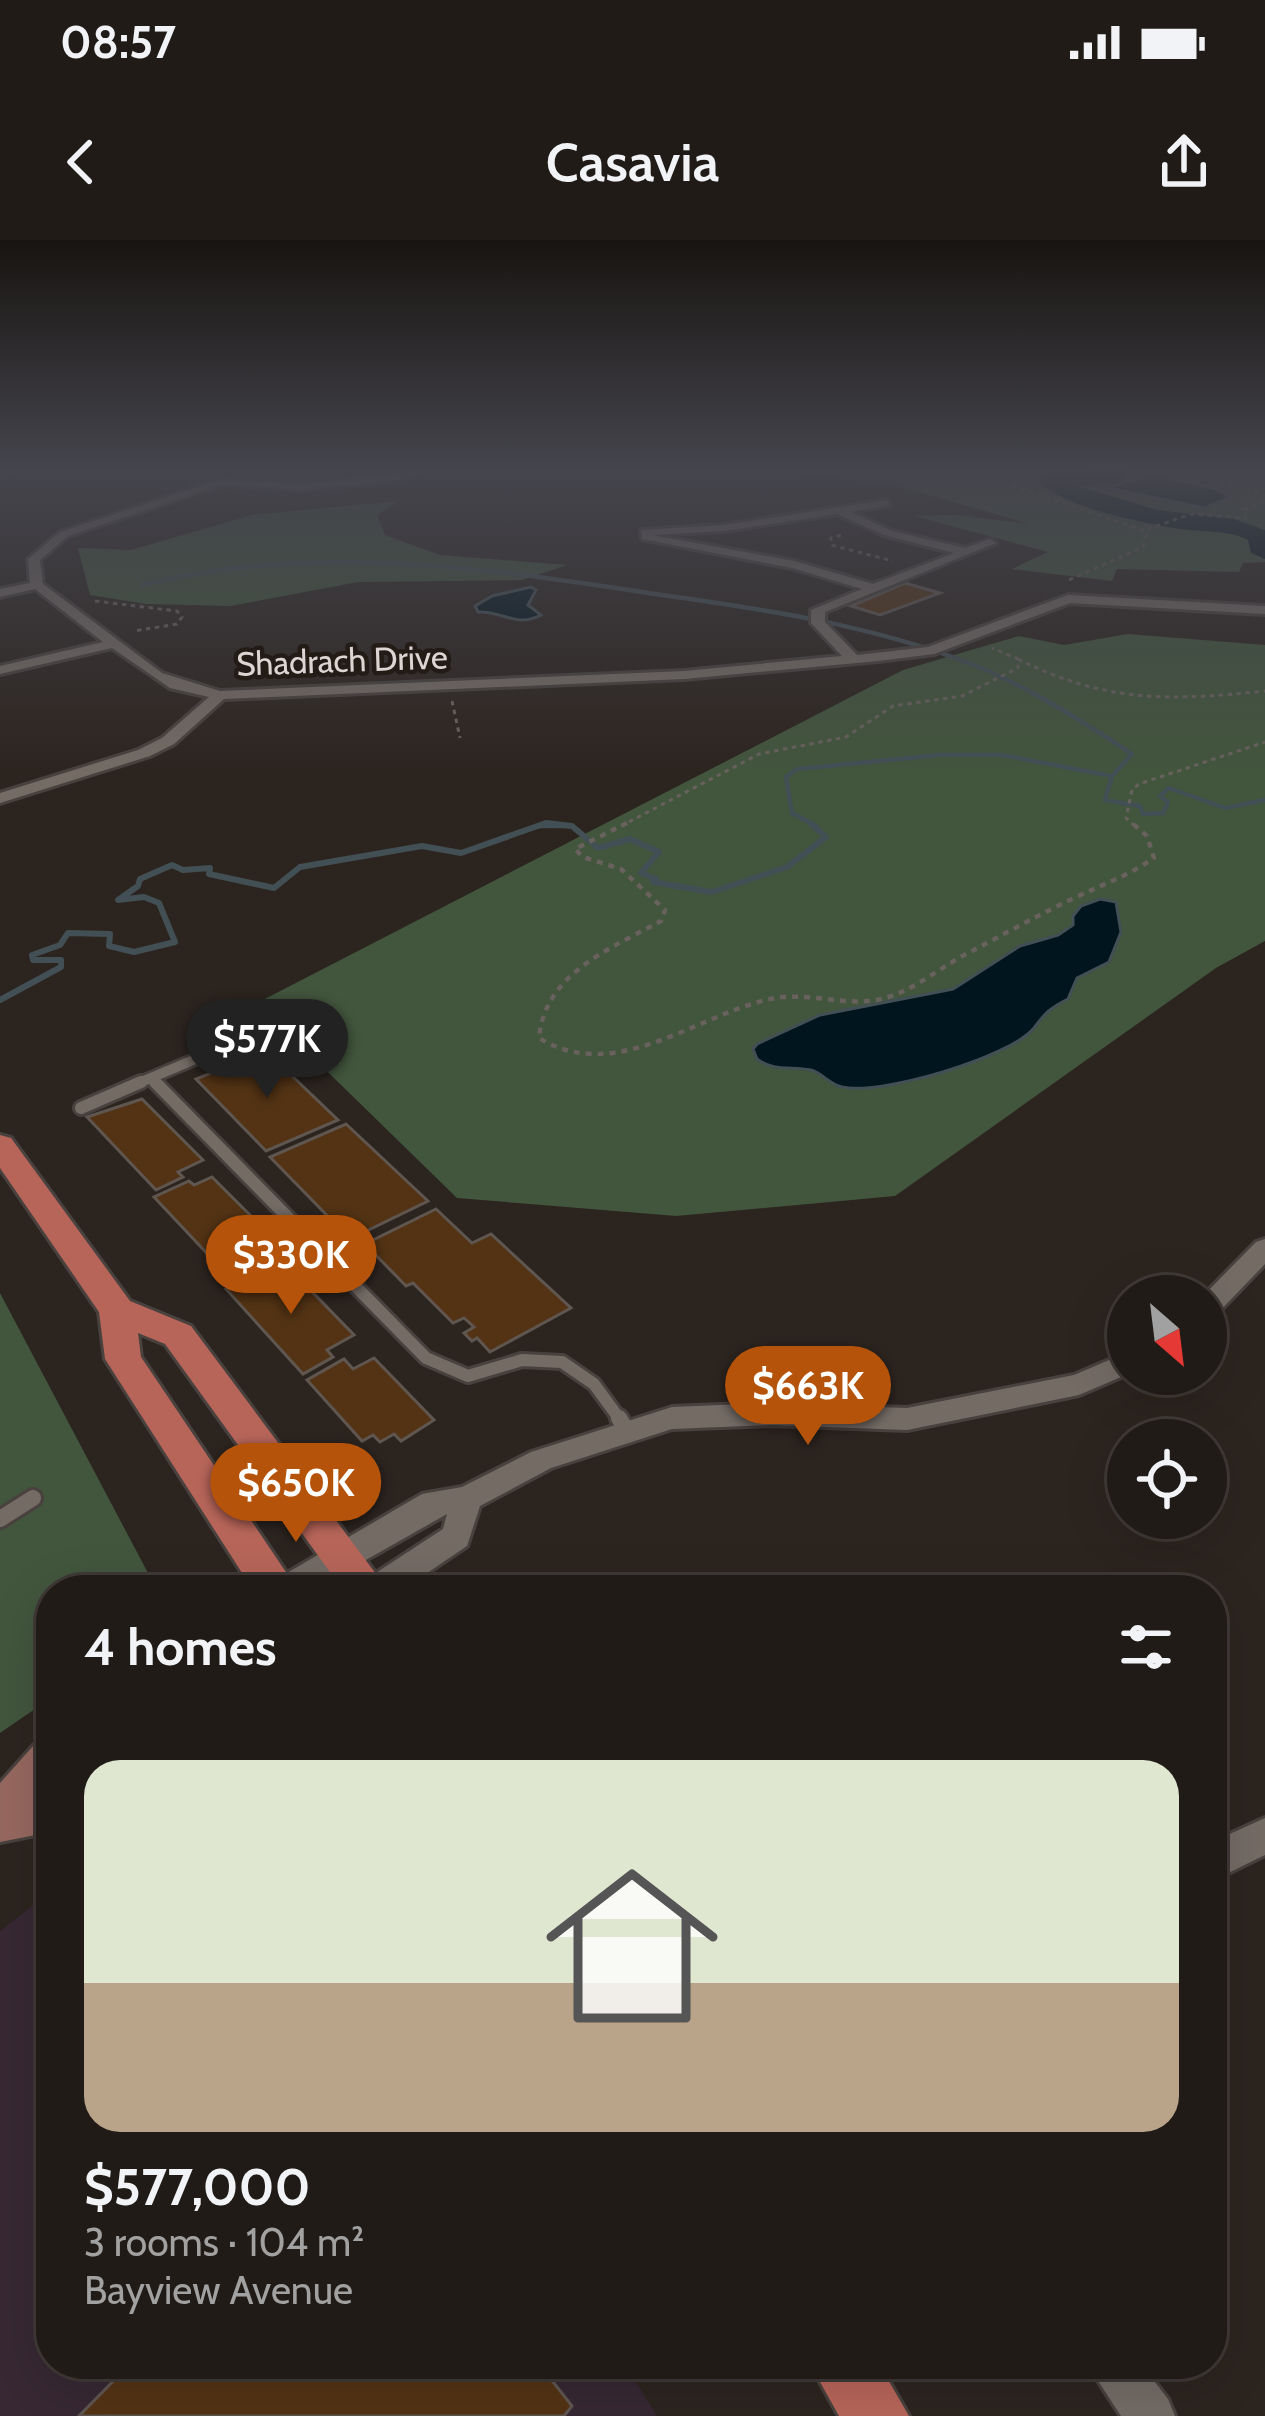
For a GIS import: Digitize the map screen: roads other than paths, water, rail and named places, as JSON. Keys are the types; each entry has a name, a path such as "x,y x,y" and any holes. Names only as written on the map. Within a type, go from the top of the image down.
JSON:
{"main road":[{"path":"0,1145 117,1310 123,1359 267,1575"},
{"path":"117,1310 178,1335 358,1575"},
{"path":"851,2379 877,2416"}],"street":[{"path":"0,593 38,585 36,570"},
{"path":"810,570 873,588"},
{"path":"853,659 818,623 818,610 921,570"},
{"name":"Shadrach Drive","path":"38,585 175,685 220,695 771,667 929,651 1068,599 1265,610"},
{"path":"0,670 111,640"},
{"path":"0,797 144,753 168,741 220,695"},
{"path":"1227,1287 1265,1247"},
{"path":"365,1575 434,1503 467,1499 542,1460 672,1418 772,1414 907,1419 1061,1388 1107,1370"},
{"path":"370,1575 456,1537 467,1499"},
{"path":"0,1818 36,1778"},
{"path":"0,1818 36,1812"},
{"path":"1227,1855 1265,1836"},
{"path":"1123,2379 1151,2416"}],"lane":[{"path":"81,1108 229,1045"},
{"path":"151,1078 426,1358 468,1376 520,1356 566,1361 602,1389 627,1431"},
{"path":"0,1519 33,1498"}],"water":[{"path":"531,587 536,590 528,605 541,615 532,619 478,612 475,606 492,596"},
{"path":"1100,899 1116,902 1121,932 1109,962 1077,978 1068,999 1000,1051 944,1072 860,1088 837,1086 811,1070 776,1067 757,1059 753,1049 757,1044 820,1015 953,989 1020,946 1058,935 1073,925 1081,906"}],"waterway":[{"path":"142,585 228,570"},
{"path":"475,570 817,620 935,651 1035,695 1132,754 1112,776"},
{"path":"816,826 792,813 786,777 797,769 940,755 1002,755 1112,776"},
{"path":"1112,776 1105,800 1140,806 1143,814 1163,813 1168,802 1160,796 1169,788 1225,808 1265,800"},
{"path":"0,1000 61,967 61,960 33,960 32,955 60,945 68,933 110,934 109,946 134,952 175,942 159,903 144,897 118,900 138,886 140,879 172,865 183,870 210,868 209,874 274,888 300,867 422,846 461,853 546,823 572,826 598,848 630,839 659,852 641,873 656,879 653,882 712,892 787,867 826,837 810,823"},
{"path":"538,826 571,826"}]}
